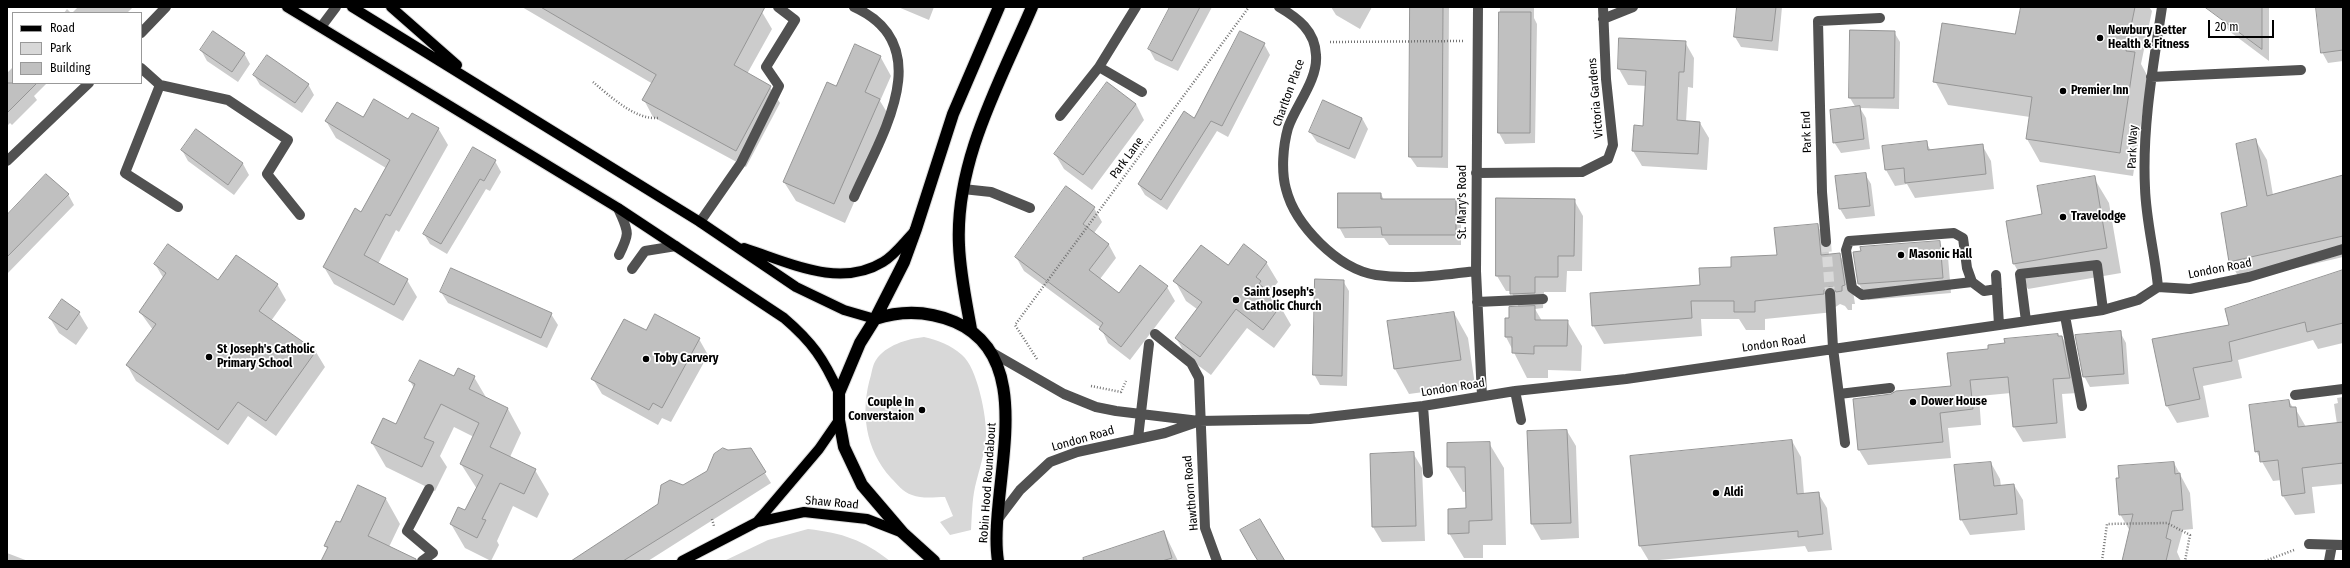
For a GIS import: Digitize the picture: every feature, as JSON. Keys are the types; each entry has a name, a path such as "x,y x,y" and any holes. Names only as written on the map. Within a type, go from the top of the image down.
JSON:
{"highway":[{"path":"934,561 903,533 862,485 844,447 839,420 839,393 860,343 875,319 904,262 953,114 999,7"},
{"path":"971,329 958,244 963,189 974,143 1032,7"},
{"name":"Robin Hood Roundabout","path":"875,319 891,314 929,314 944,317 971,329 991,352 1000,378 1006,416 998,519 998,560"}],"main road":[{"path":"287,7 618,208 784,318 799,331 821,356 839,393"},
{"path":"352,7 479,84 735,244 796,287 844,310 875,319"},
{"path":"391,7 479,84"},
{"path":"735,244 803,267 829,274 844,275 883,262 916,229"},
{"name":"Shaw Road","path":"757,522 819,448 839,420"},
{"name":"Shaw Road","path":"682,561 757,522 804,512 825,513 867,519 903,533"}],"street":[{"path":"142,32 166,7"},
{"path":"321,27 336,7"},
{"path":"700,222 741,163 779,86 766,67 795,20 778,7"},
{"path":"854,7 868,14 893,40 900,71 894,105 854,197"},
{"path":"1060,116 1099,67 1136,7"},
{"name":"Charlton Place","path":"1279,7 1299,19 1308,30 1316,55 1314,69 1288,129 1284,158 1286,189 1304,227 1338,260 1374,275 1415,278 1476,271"},
{"name":"St. Mary's Road","path":"1478,7 1476,271 1482,396"},
{"name":"Victoria Gardens","path":"1476,173 1582,172 1608,159 1613,145 1606,79 1604,7"},
{"path":"1604,20 1633,7"},
{"name":"Park Way","path":"2158,287 2145,188 2146,120 2162,7"},
{"name":"Park End","path":"1826,242 1822,185 1818,21 1880,18"},
{"path":"1099,67 1142,92"},
{"path":"142,69 160,85 228,100 288,140 267,174 300,215"},
{"path":"2151,77 2301,70"},
{"path":"7,161 88,84"},
{"path":"160,85 124,173 178,207"},
{"path":"963,189 991,192 1030,208"},
{"path":"618,208 628,231 626,241 619,255"},
{"path":"1972,282 1862,295 1852,288 1846,250 1849,241 1954,233 1963,238 1967,268 1972,282 1984,291 1997,289"},
{"path":"632,269 645,251 676,246"},
{"name":"London Road","path":"991,352 1064,394 1096,407 1199,421 1310,419 1423,406 1515,391 1626,379 2103,310 2138,300 2158,287 2190,289 2249,277 2343,250"},
{"path":"2026,321 2020,274 2097,265 2103,310"},
{"path":"1996,275 1999,325"},
{"path":"1830,293 1833,348 1845,443"},
{"path":"1477,302 1543,299"},
{"path":"2065,316 2082,406"},
{"name":"Hawthorn Road","path":"1155,334 1191,363 1199,378 1199,421 1205,528 1217,561"},
{"path":"1138,438 1149,344"},
{"path":"1839,394 1890,388"},
{"path":"2295,395 2343,389"},
{"path":"1515,391 1521,420"},
{"path":"1423,406 1428,473"},
{"name":"London Road","path":"998,519 1020,490 1050,462 1077,452 1166,433 1199,421"},
{"path":"422,561 433,553 408,531 429,489"},
{"path":"2309,544 2343,545"},
{"path":"2329,561 2332,545"}],"path":[{"name":"Park Lane","path":"1039,362 1015,325 1018,319 1249,7"},
{"path":"1313,43 1478,41"},
{"path":"593,82 613,99 637,113 648,119 658,118"},
{"path":"1089,385 1121,392 1126,381"},
{"path":"2102,561 2107,524 2167,523 2190,535 2185,561"},
{"path":"2265,561 2309,544"}],"green space":[{"path":"924,337 939,341 958,351 967,361 972,370 980,393 985,417 986,436 974,492 971,530 950,535 940,522 953,516 945,497 916,496 909,494 900,488 882,467 875,455 867,429 866,402 875,362 885,350 904,341"},
{"path":"808,529 842,535 871,548 890,561 724,561 768,540"}],"building":[{"path":"541,7 765,7 734,65 771,86 736,151 642,100 656,75"},
{"path":"1170,7 1200,7 1172,61 1148,49"},
{"path":"1410,7 1443,7 1442,157 1409,157"},
{"path":"1737,7 1776,7 1772,41 1734,37"},
{"name":"Premier Inn","path":"2021,7 2135,7 2126,51 2135,52 2120,153 2026,139 2032,97 1933,82 1942,23 2015,34"},
{"path":"2205,7 2262,7 2262,49"},
{"path":"2316,7 2343,7 2343,50 2321,53"},
{"path":"1499,12 1531,12 1530,133 1498,133"},
{"path":"1850,30 1895,31 1894,98 1849,98"},
{"path":"213,31 245,53 232,72 200,50"},
{"path":"1240,31 1265,43 1222,126 1211,121 1161,200 1138,184 1184,111 1194,118"},
{"path":"1619,38 1686,41 1684,72 1679,72 1677,120 1700,122 1698,154 1632,151 1634,125 1643,126 1646,71 1618,69"},
{"path":"855,44 881,56 865,92 880,99 834,204 783,182 827,82 836,86"},
{"path":"267,55 309,84 295,103 253,75"},
{"path":"1107,82 1136,104 1083,175 1054,154"},
{"path":"7,83 36,84 7,113"},
{"path":"374,99 408,119 412,113 439,128 390,216 386,214 364,255 408,279 394,305 323,267 355,208 361,212 390,160 325,121 337,102 363,117"},
{"path":"1323,100 1362,118 1349,149 1309,132"},
{"path":"1860,106 1864,139 1833,143 1830,110"},
{"path":"196,129 243,163 228,185 181,150"},
{"path":"2256,139 2267,196 2343,175 2343,236 2229,262 2221,213 2247,206 2236,144"},
{"path":"1927,141 1928,150 1983,144 1986,174 1905,183 1904,168 1885,170 1882,146"},
{"path":"473,147 496,160 484,181 480,179 441,244 423,234"},
{"path":"1866,173 1870,206 1839,209 1835,176"},
{"path":"46,174 69,194 7,257 7,215"},
{"name":"Travelodge","path":"2095,176 2107,248 2013,264 2006,221 2042,214 2037,186"},
{"path":"1066,186 1095,207 1083,224 1109,244 1089,270 1119,293 1140,265 1168,286 1121,347 1099,329 1103,323 1015,257"},
{"path":"1338,193 1381,193 1381,199 1456,199 1456,235 1382,235 1381,227 1338,228"},
{"path":"1496,198 1575,199 1574,256 1558,256 1558,277 1535,277 1535,293 1510,294 1510,276 1496,276"},
{"path":"1818,224 1821,255 1840,253 1845,285 1842,286 1842,291 1836,292 1833,287 1829,287 1824,290 1824,294 1755,301 1755,312 1734,312 1734,301 1691,301 1692,318 1592,326 1590,293 1700,285 1699,268 1731,267 1731,257 1777,255 1774,228"},
{"name":"Masonic Hall","path":"1940,241 1943,278 1858,284 1853,252 1861,251 1860,247"},
{"path":"168,244 218,280 236,255 278,284 259,311 316,351 266,421 238,402 218,430 126,365 156,324 139,312 166,273 154,264"},
{"name":"Saint Joseph's Catholic Church","path":"1244,244 1267,262 1256,277 1261,281 1259,284 1263,287 1260,290 1281,305 1263,330 1236,309 1200,357 1175,338 1202,302 1173,281 1201,245 1228,265"},
{"path":"451,268 552,313 541,338 440,292"},
{"path":"2343,270 2343,323 2307,332 2305,322 2229,342 2232,361 2193,368 2200,399 2166,406 2152,339 2229,325 2225,309"},
{"path":"1315,279 1344,280 1342,376 1313,375"},
{"path":"62,299 80,312 67,330 49,318"},
{"path":"1535,306 1535,320 1568,320 1567,346 1534,346 1534,354 1512,353 1512,337 1505,337 1505,318 1509,318 1509,307"},
{"path":"1454,312 1461,360 1394,369 1387,321"},
{"name":"Toby Carvery","path":"655,314 700,338 662,408 653,403 649,410 591,379 624,319 646,330"},
{"path":"2121,331 2124,374 2083,377 2075,335"},
{"path":"2058,334 2058,336 2062,336 2070,378 2053,379 2057,423 2013,427 2008,377 1970,380 1973,409 1940,413 1943,442 1858,450 1853,399 1891,394 1896,391 1951,386 1947,353 1988,349 1988,345 2005,343 2004,339"},
{"path":"420,360 454,376 458,368 475,376 469,389 508,408 490,447 536,469 524,494 500,483 482,519 486,520 477,538 450,524 458,507 465,510 483,475 460,464 479,423 441,404 424,438 434,442 422,467 371,443 383,418 396,424 415,384 409,381"},
{"path":"2289,400 2290,407 2296,407 2298,427 2343,422 2343,463 2302,468 2305,493 2282,496 2278,460 2260,462 2259,451 2255,452 2249,405"},
{"path":"1567,430 1571,523 1531,524 1527,431"},
{"name":"Aldi","path":"1792,440 1797,494 1819,492 1823,534 1798,537 1798,531 1639,546 1630,456"},
{"path":"1490,442 1492,520 1469,521 1469,533 1448,534 1448,509 1466,508 1465,467 1447,467 1447,443"},
{"path":"723,448 728,450 751,448 766,472 623,561 571,561 658,504 661,485 670,480 683,485 707,471 714,454"},
{"path":"1414,452 1416,526 1372,527 1370,454"},
{"path":"1991,462 1994,486 2014,484 2017,514 1960,520 1954,465"},
{"path":"2174,462 2175,474 2180,473 2183,510 2172,511 2166,538 2171,540 2166,561 2122,561 2133,514 2119,515 2116,478 2119,478 2118,466"},
{"path":"358,485 386,498 368,536 416,559 416,561 321,561 328,547 324,546 336,521 340,522"},
{"path":"1260,519 1285,561 1258,561 1253,553 1240,530"},
{"path":"1164,531 1172,558 1162,561 1084,561 1083,558"}],"tunnel":[{"path":"1826,242 1830,293"}],"place":[{"name":"Newbury Better Health & Fitness","path":"2100,38"},
{"name":"Premier Inn","path":"2063,91"},
{"name":"Travelodge","path":"2063,217"},
{"name":"Masonic Hall","path":"1901,255"},
{"name":"Saint Joseph's Catholic Church","path":"1236,300"},
{"name":"St Joseph's Catholic Primary School","path":"209,357"},
{"name":"Toby Carvery","path":"646,359"},
{"name":"Dower House","path":"1913,402"},
{"name":"Couple In Converstaion","path":"922,410"},
{"name":"Aldi","path":"1716,493"}]}
